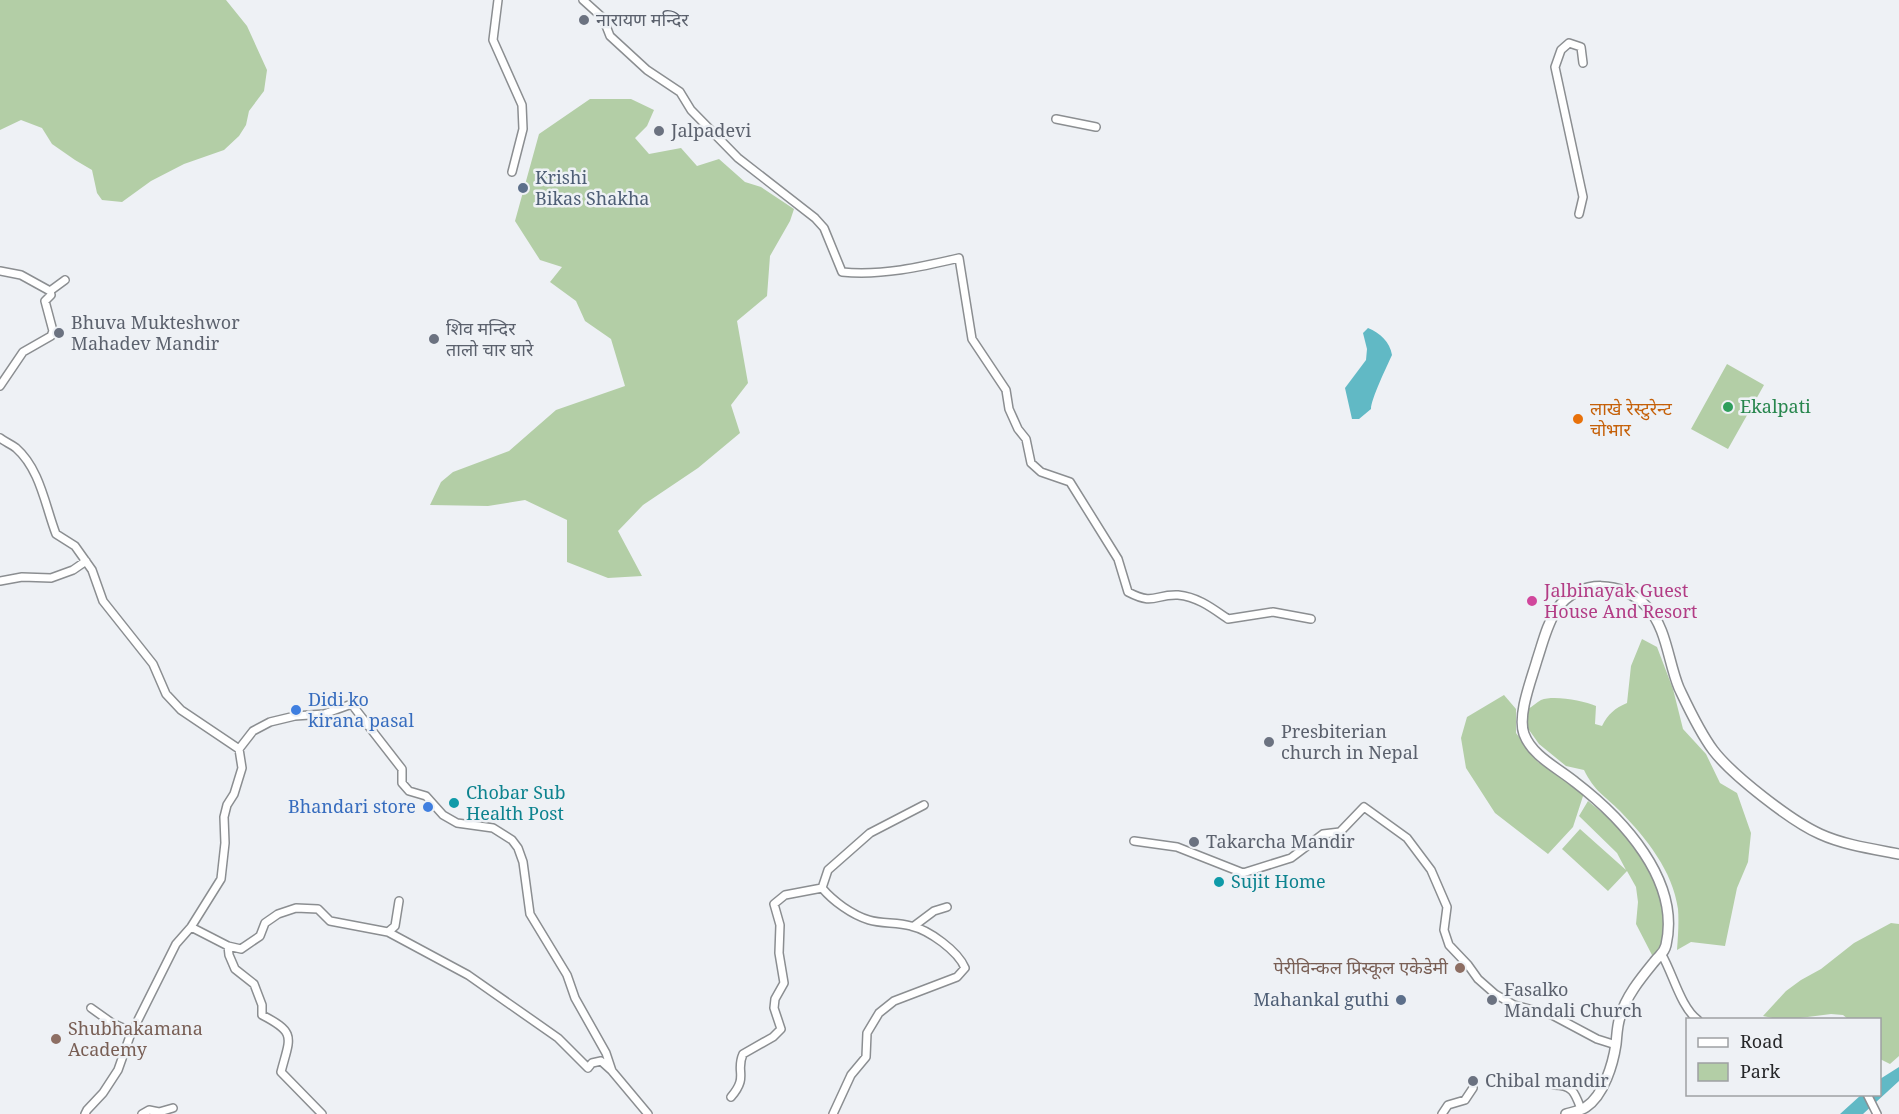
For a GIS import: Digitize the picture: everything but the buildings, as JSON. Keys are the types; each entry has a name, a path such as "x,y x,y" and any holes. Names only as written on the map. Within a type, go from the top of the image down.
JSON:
{"main road":[{"path":"1566,1114 1589,1105 1599,1093 1614,1056 1620,1017 1629,997 1656,959 1662,955 1666,947 1668,931 1665,900 1654,871 1636,839 1576,782 1534,750 1524,734 1522,724 1524,706 1547,626 1569,596 1581,590 1607,586 1621,589 1647,606 1660,628 1672,672 1696,724 1714,751 1750,785 1818,834 1838,841 1899,854"}],"street":[{"path":"498,0 493,40 522,105 523,129 512,172"},
{"path":"583,0 603,18 610,36 647,70 680,92 691,110 738,158 824,228 842,272 863,274 929,265 959,258 972,339 1006,390 1009,409 1018,429 1026,439 1032,463 1041,472 1070,482 1118,559 1128,592 1149,600 1177,595 1201,600 1228,619 1273,612 1311,619"},
{"path":"1579,214 1583,197 1555,67 1561,50 1569,43 1581,47 1583,63"},
{"path":"1056,120 1096,127"},
{"path":"0,271 21,274 50,291"},
{"path":"50,291 65,280"},
{"path":"0,386 23,352 51,336 53,331 45,302 51,295 50,291"},
{"path":"0,438 17,449 32,468 56,534 75,546 86,561 92,570 103,601 153,664 166,694 181,710 240,749"},
{"path":"0,581 22,577 51,578 73,570 86,561"},
{"path":"85,1114 103,1093 118,1070 132,1032 176,944 191,927 221,879 225,843 224,817 242,768 240,749 253,731 270,722 295,716 324,714 349,705 353,706 374,730 402,770 402,783 409,791 426,796 443,815 457,823 493,828 512,840 518,848 524,862 530,914 567,975 575,998 606,1053 612,1071"},
{"path":"822,888 828,870 862,839 884,824 924,805"},
{"path":"1134,841 1178,848 1243,873 1291,858 1323,834 1340,832 1364,807 1407,838 1431,870 1447,907 1444,930 1449,945 1478,979 1495,994 1514,1005 1552,1015 1597,1040 1616,1045"},
{"path":"822,888 844,908 868,920 914,926 957,954 965,968 957,977 894,1001 879,1013 867,1033 866,1057 851,1075 833,1114"},
{"path":"731,1097 741,1085 741,1059 744,1054 773,1037 781,1029 774,1008 775,999 784,983 779,952 780,925 774,904 785,895 822,888"},
{"path":"388,932 395,926 399,901"},
{"path":"914,926 933,911 946,907"},
{"path":"191,927 228,946 241,949 260,936 265,923 278,914 296,908 318,909 330,921 388,932 468,975 558,1038 588,1068 592,1063 601,1061 648,1114"},
{"path":"228,946 235,969 254,984 262,1005 262,1015 282,1026 289,1039 281,1072 321,1114"},
{"path":"1662,955 1688,1011 1696,1018"},
{"path":"91,1008 112,1023 132,1032"},
{"path":"1554,1085 1565,1085 1570,1089 1581,1110"},
{"path":"1442,1114 1448,1105 1465,1100 1473,1088"},
{"path":"1868,1096 1877,1114"},
{"path":"142,1114 149,1110 159,1112 173,1108"}],"green space":[{"path":"0,0 226,0 247,26 267,70 264,91 249,111 246,125 239,136 224,150 184,164 151,181 122,202 102,200 97,193 92,170 52,144 42,128 21,120 0,130"},
{"path":"590,99 631,99 654,110 647,126 635,138 649,154 681,148 697,166 719,159 745,182 761,187 794,209 790,221 770,256 767,296 737,321 748,383 731,405 740,433 698,468 643,505 618,531 642,576 608,578 567,562 567,520 525,500 488,506 430,505 441,482 453,472 509,451 556,410 625,386 611,339 585,321 576,301 550,282 562,267 540,260 515,221 539,134"},
{"name":"Ekalpati","path":"1727,364 1764,385 1728,449 1691,429"},
{"path":"1642,639 1657,647 1673,689 1683,729 1706,754 1720,783 1737,793 1751,833 1748,862 1737,888 1725,946 1691,942 1677,950 1678,909 1670,881 1657,856 1630,821 1596,788 1584,770 1566,766 1539,744 1527,727 1528,709 1541,700 1554,698 1596,706 1595,724 1602,726 1612,712 1627,703 1631,666"},
{"path":"1504,695 1516,709 1516,733 1538,762 1584,793 1573,827 1548,854 1495,813 1466,768 1461,738 1467,717"},
{"path":"1588,801 1630,839 1663,886 1669,929 1659,958 1652,955 1636,924 1638,902 1636,887 1627,871 1608,891 1562,849 1580,829 1626,870 1617,853 1579,816"},
{"path":"1891,923 1899,924 1899,1056 1890,1064 1881,1060 1881,1018 1847,1018 1843,1015 1831,1014 1800,1018 1763,1016 1786,991 1821,969 1854,943"}],"water":[{"path":"1368,328 1384,338 1392,355 1376,390 1371,409 1359,419 1352,419 1345,388 1366,360 1367,349 1363,333"},
{"path":"1899,1067 1899,1081 1863,1114 1840,1114 1860,1096 1881,1096 1881,1078"}],"place":[{"name":"नारायण मन्दिर","path":"584,20"},
{"name":"Jalpadevi","path":"659,131"},
{"name":"Krishi Bikas Shakha","path":"523,188"},
{"name":"Bhuva Mukteshwor Mahadev Mandir","path":"59,333"},
{"name":"शिव मन्दिर तालो चार घारे","path":"434,339"},
{"name":"Ekalpati","path":"1728,407"},
{"name":"लाखे रेस्टुरेन्ट चोभार","path":"1578,419"},
{"name":"Jalbinayak Guest House And Resort","path":"1532,601"},
{"name":"Didi ko kirana pasal","path":"296,710"},
{"name":"Presbiterian church in Nepal","path":"1269,742"},
{"name":"Chobar Sub Health Post","path":"454,803"},
{"name":"Bhandari store","path":"428,807"},
{"name":"Takarcha Mandir","path":"1194,842"},
{"name":"Sujit Home","path":"1219,882"},
{"name":"पेरीविन्कल प्रिस्कूल एकेडेमी","path":"1460,968"},
{"name":"Mahankal guthi","path":"1401,1000"},
{"name":"Fasalko Mandali Church","path":"1492,1000"},
{"name":"Shubhakamana Academy","path":"56,1039"},
{"name":"Chibal mandir","path":"1473,1081"}]}
